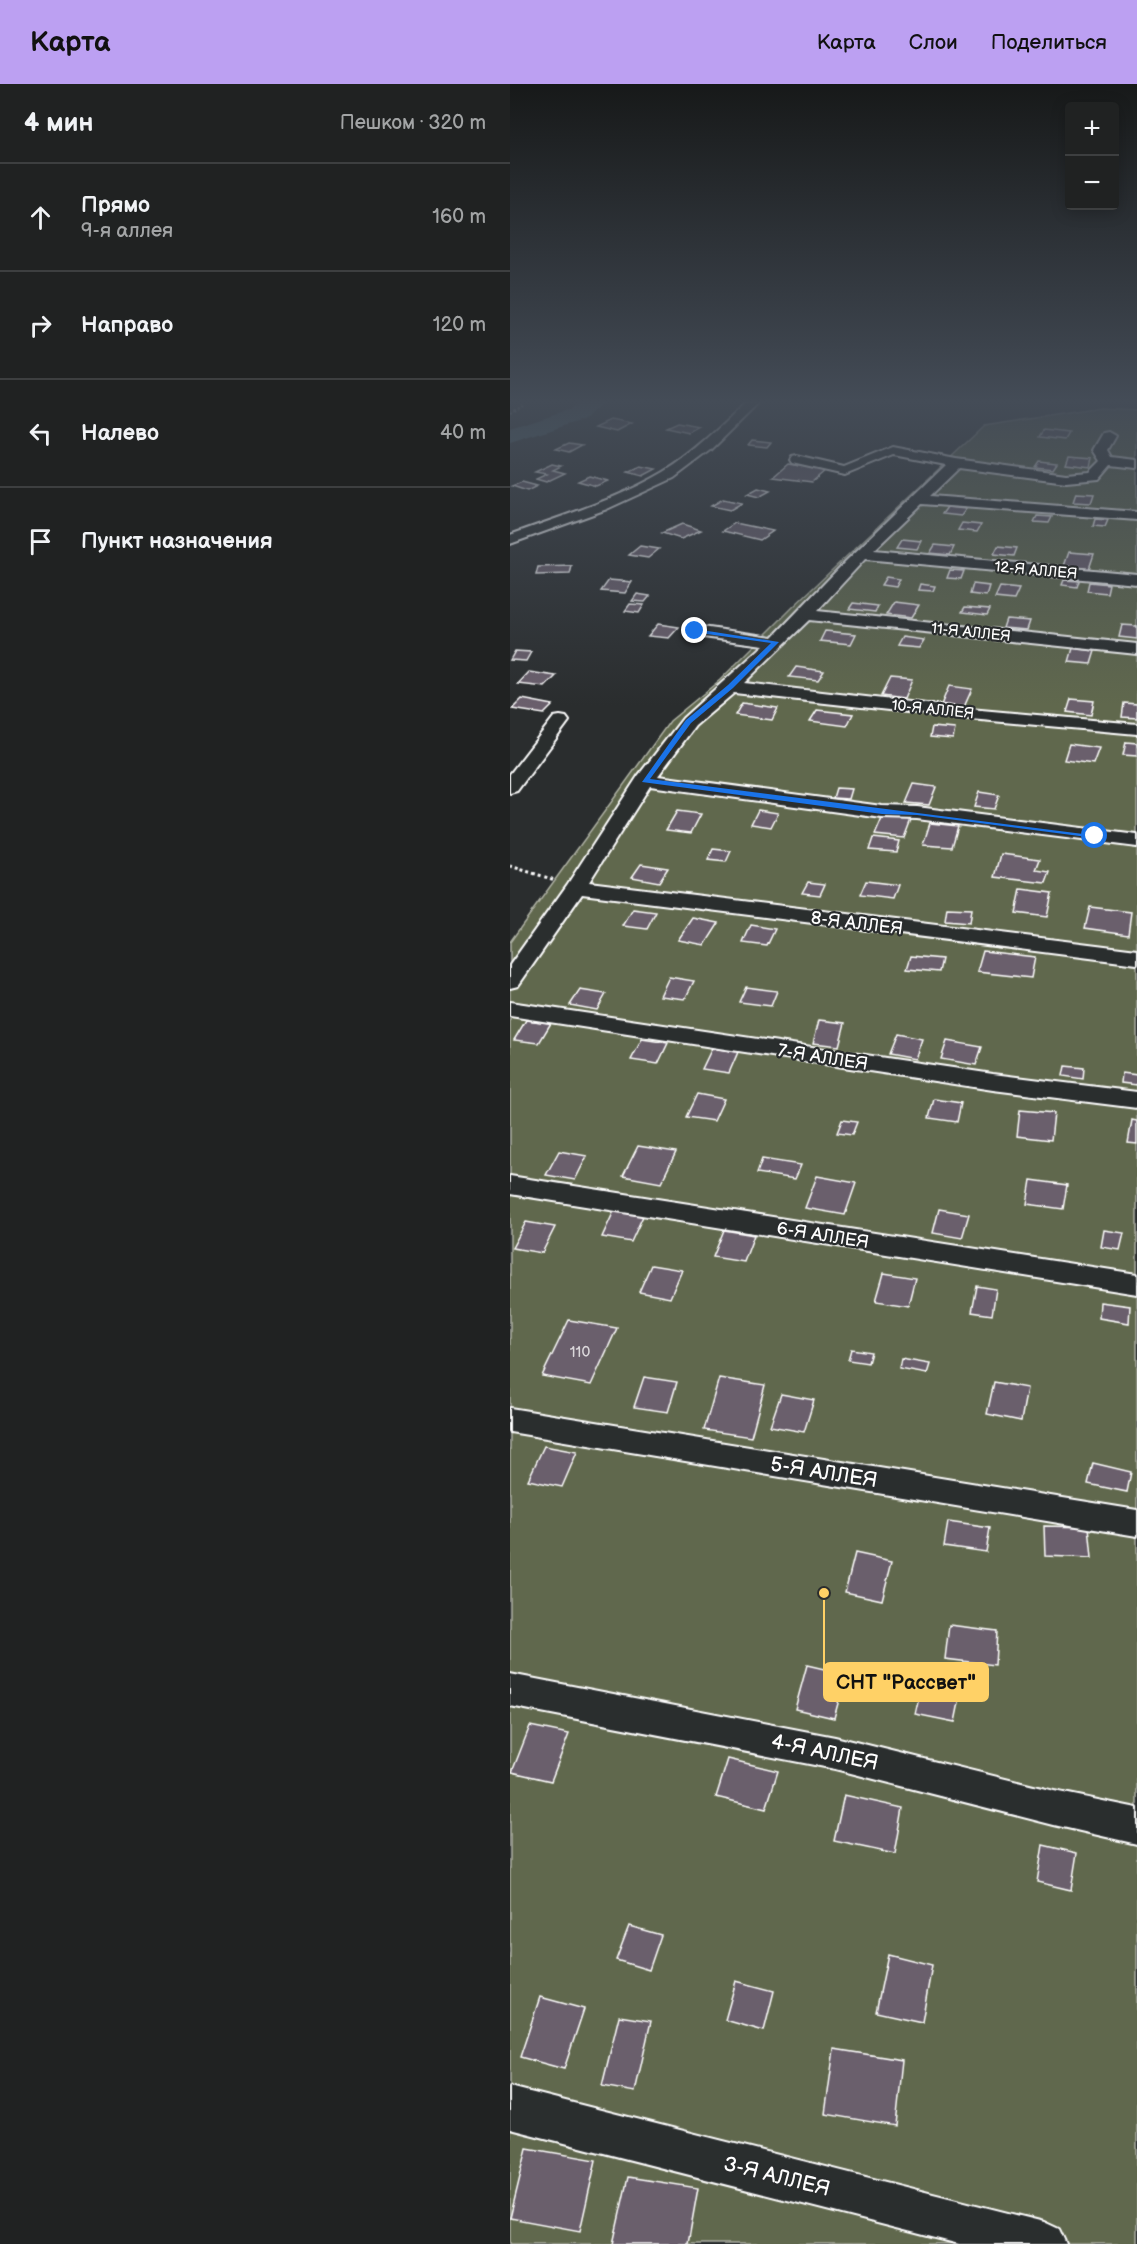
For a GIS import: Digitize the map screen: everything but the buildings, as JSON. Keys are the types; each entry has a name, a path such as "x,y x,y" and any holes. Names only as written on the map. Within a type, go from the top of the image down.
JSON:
{"street":[{"path":"510,540 601,505"},
{"path":"510,981 576,887 645,780 689,722 730,687 805,615 912,505"},
{"path":"993,505 1137,516"},
{"name":"12-Я АЛЛЕЯ","path":"863,554 1137,579"},
{"name":"11-Я АЛЛЕЯ","path":"805,615 1137,649"},
{"path":"695,631 776,642"},
{"name":"10-Я АЛЛЕЯ","path":"730,687 970,714 1137,729"},
{"path":"510,787 560,721"},
{"path":"645,780 882,812 917,813 1137,841"},
{"name":"8-Я АЛЛЕЯ","path":"576,887 1137,957"},
{"name":"7-Я АЛЛЕЯ","path":"510,1009 993,1082 1137,1100"},
{"name":"6-Я АЛЛЕЯ","path":"510,1185 1137,1284"},
{"name":"5-Я АЛЛЕЯ","path":"510,1420 1137,1523"},
{"name":"4-Я АЛЛЕЯ","path":"510,1690 835,1753 1054,1808 1137,1826"},
{"name":"3-Я АЛЛЕЯ","path":"510,2108 1044,2244"}],"path":[{"path":"510,866 576,887"}],"green space":[{"path":"901,505 1137,505 1137,2244 510,2244 510,942 670,721 720,680"}],"place":[{"name":"СНТ \"Рассвет\"","path":"824,1593"}],"route":[{"path":"695,631 776,642 730,687 689,722 645,780 882,812 917,813 1095,836"}]}
